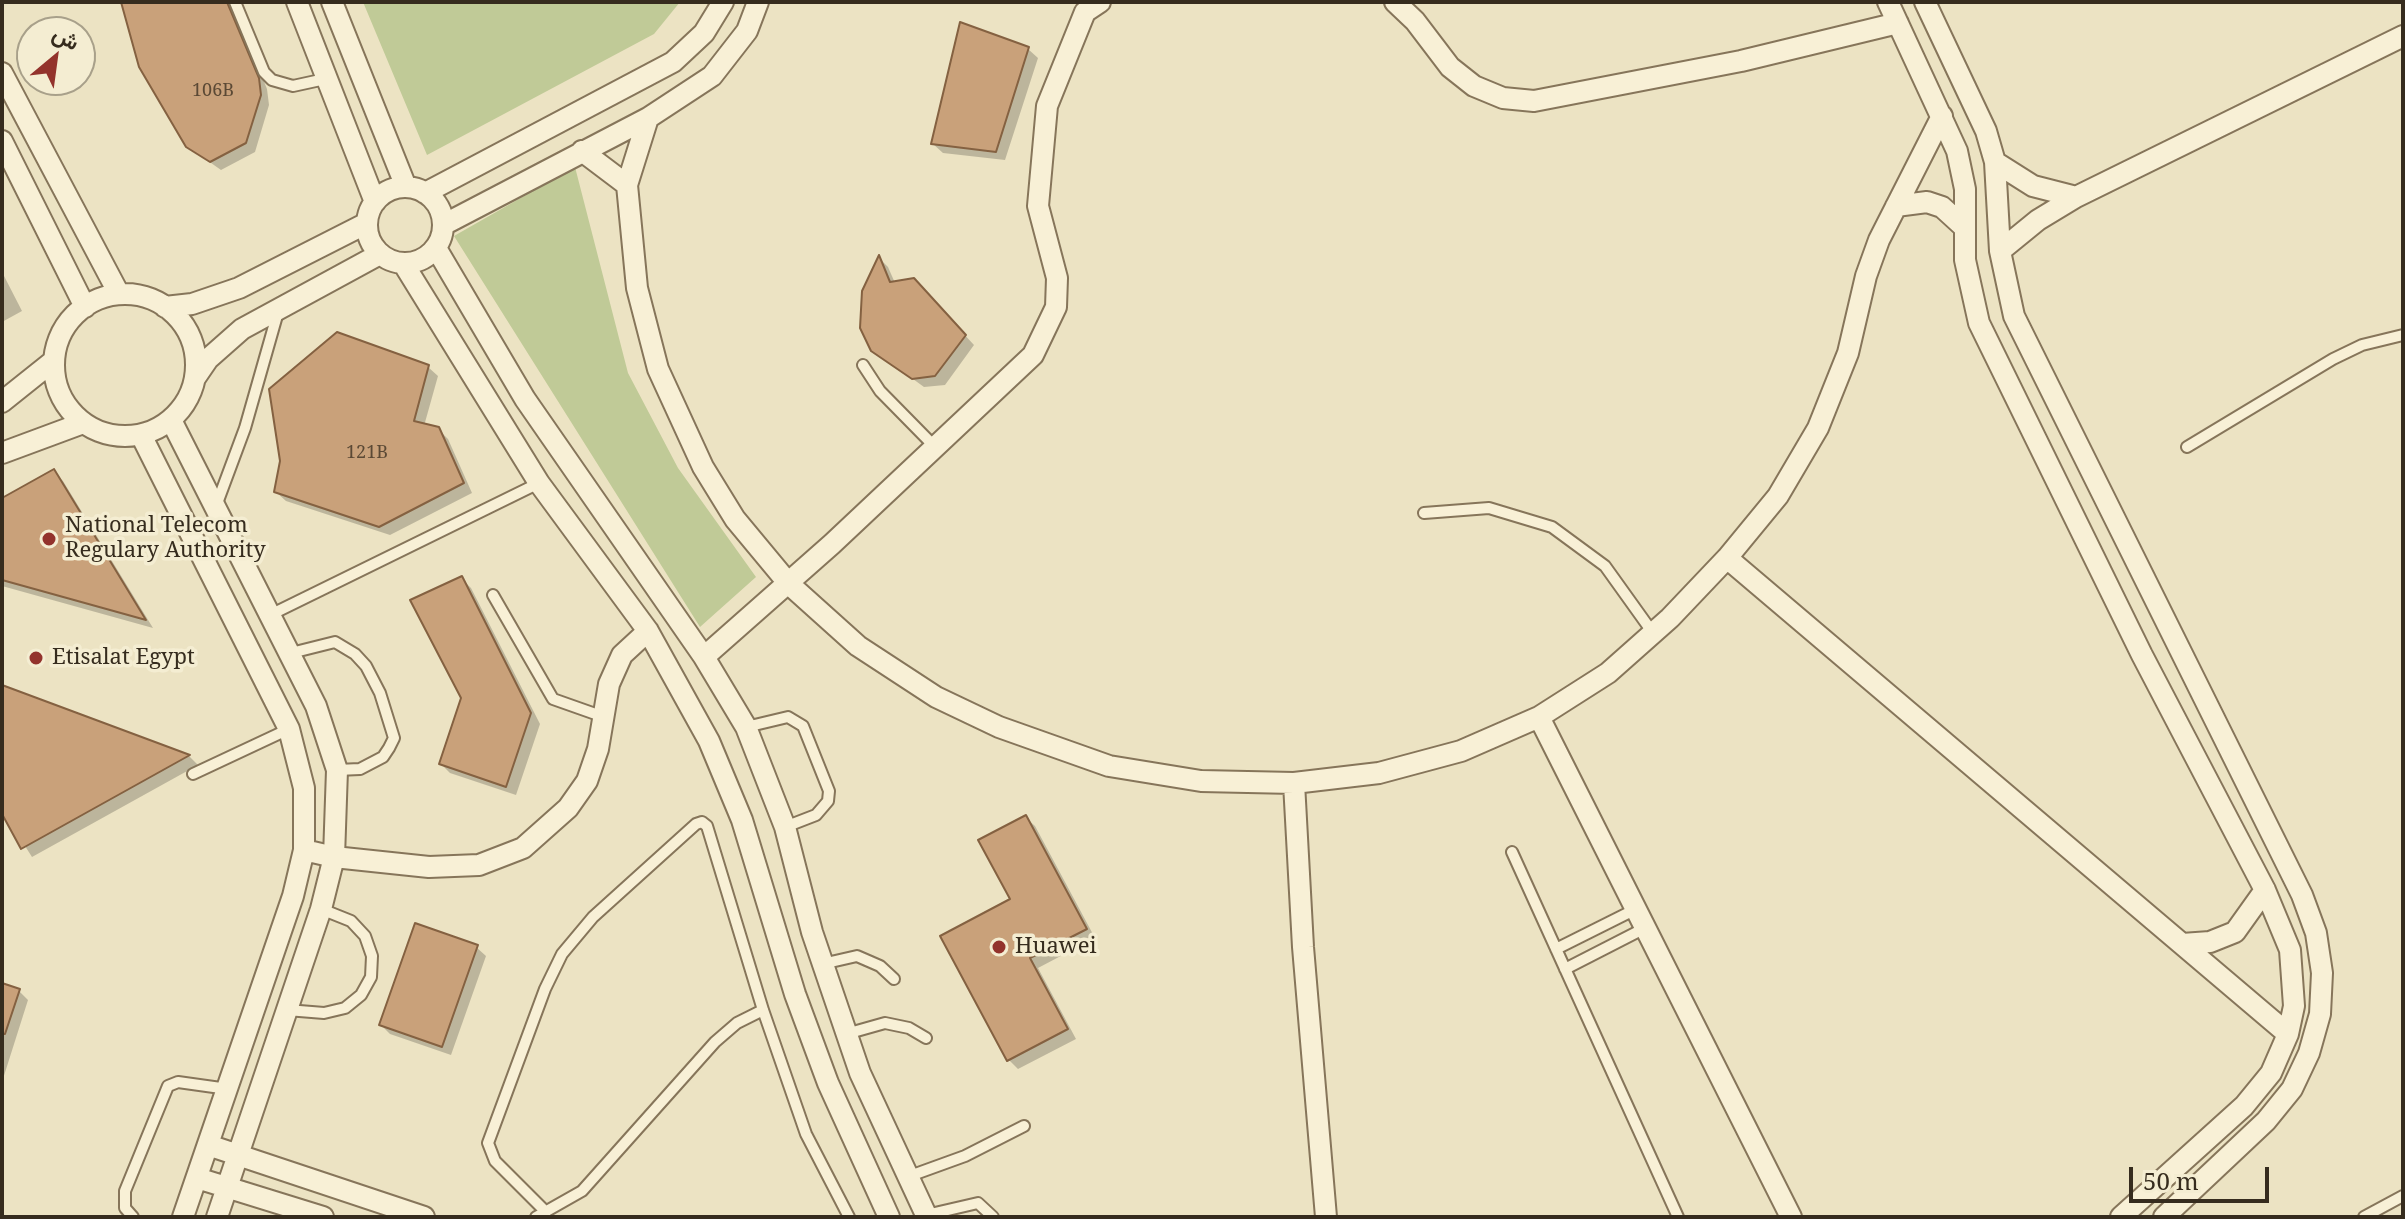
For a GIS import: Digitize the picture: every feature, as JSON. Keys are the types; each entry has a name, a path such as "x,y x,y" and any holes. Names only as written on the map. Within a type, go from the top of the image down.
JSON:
{"street":[{"path":"297,2 375,202"},
{"path":"332,2 415,190 441,213 443,225 436,248 415,262 403,263 380,254 372,245 367,223 375,202 384,194 415,190 673,62 704,33 723,2"},
{"path":"443,225 648,118 712,76 747,31 758,2"},
{"path":"1395,2 1415,21 1450,67 1474,86 1503,98 1534,101 1741,61 1898,23"},
{"path":"1888,2 1957,151 1965,189 1970,292 1979,323 2142,655 2265,890 2290,950 2294,1006 2288,1034 2271,1073 2244,1106 2121,1217"},
{"path":"1925,2 1986,131 1995,162 2000,251 2014,316 2302,895 2316,933 2322,973 2320,1014 2313,1040 2292,1089 2266,1121 2164,1217"},
{"path":"704,657 789,584 1033,355 1056,307 1055,257 1038,206 1047,106 1086,5"},
{"path":"2000,251 2038,220 2076,197 2403,36"},
{"path":"2,73 119,294"},
{"path":"648,118 627,185 637,288 658,369 703,467 735,519 789,584 858,646 936,697 999,727 1109,766 1201,781 1294,783 1379,773 1447,755 1539,717 1608,673 1653,633 1727,558 1778,496 1818,428 1848,353 1866,276 1896,206 1942,116"},
{"path":"2,141 85,307"},
{"path":"582,151 627,185"},
{"path":"1995,162 2033,186 2076,197"},
{"path":"1896,206 1927,202 1942,207 1965,228"},
{"path":"165,307 192,304 239,288 367,223"},
{"path":"436,248 525,399 704,657 746,727 785,827 822,964 846,1034 904,1171 927,1216"},
{"path":"195,378 224,343 280,308 380,254"},
{"path":"403,263 539,483 648,631 709,741 742,820 795,994 828,1083 889,1217"},
{"path":"119,294 151,299 165,307 180,320 191,338 196,358 191,394 171,420 141,435 101,432 83,423 59,391 52,362 60,335 85,307 119,294"},
{"path":"2,402 52,362"},
{"path":"171,420 291,653 316,706 337,770 334,857 321,909 217,1217"},
{"path":"2,453 83,423"},
{"path":"141,435 289,729 304,788 304,850 293,896 183,1217"},
{"path":"1727,558 2288,1034"},
{"path":"304,850 334,857 429,867 479,865 523,848 568,808 587,781 598,749 609,684 622,655 648,631"},
{"path":"2142,655 2177,641"},
{"path":"1539,717 1791,1217"},
{"path":"1294,783 1303,947 1326,1217"},
{"path":"2182,944 2210,942 2235,932 2265,890"},
{"path":"208,1145 424,1217"},
{"path":"870,1181 904,1171"},
{"path":"197,1178 323,1217"}],"lane":[{"path":"235,2 264,72 272,80 293,86 325,79"},
{"path":"216,508 245,428 280,308"},
{"path":"2187,447 2333,359 2362,345 2403,335"},
{"path":"863,365 880,391 936,448"},
{"path":"270,615 539,483"},
{"path":"1424,513 1468,507 1489,508 1552,527 1605,566 1653,633"},
{"path":"493,595 553,699 604,717"},
{"path":"291,653 335,642 355,654 366,666 380,693 394,738 389,748 383,757 360,769 337,770"},
{"path":"746,727 788,717 803,726 829,791 828,801 816,815 785,827"},
{"path":"193,774 289,729"},
{"path":"763,1010 726,1031 582,1191 541,1215 495,1161 488,1143 553,971 573,939 699,822 707,826 763,1010 806,1134 849,1217"},
{"path":"1512,852 1678,1217"},
{"path":"287,1010 324,1013 345,1008 361,995 371,977 372,956 365,936 351,921 321,909"},
{"path":"1556,949 1640,918"},
{"path":"1565,969 1640,918"},
{"path":"822,964 857,956 869,959 894,979"},
{"path":"846,1034 885,1023 909,1028 926,1038"},
{"path":"133,1217 125,1208 125,1191 168,1086 178,1082 228,1089"},
{"path":"904,1171 965,1156 1024,1126"},
{"path":"2364,1217 2403,1196"},
{"path":"927,1216 978,1203 993,1217"}],"green space":[{"path":"363,2 680,2 654,34 427,155"},
{"path":"575,167 628,373 678,468 756,577 700,627 454,236"}],"building":[{"path":"121,2 227,2 259,78 261,95 246,143 210,162 186,147 139,67"},
{"path":"960,22 1029,47 996,152 931,144"},
{"path":"879,255 890,282 914,278 966,335 935,376 912,379 871,351 860,328 862,291"},
{"path":"337,332 429,365 414,421 439,427 464,483 379,527 274,492 280,461 269,389"},
{"name":"National Telecom Regulary Authority","path":"54,469 146,620 2,580 2,498"},
{"path":"462,576 531,713 506,787 439,764 461,698 410,600"},
{"path":"2,685 190,755 21,849 2,814"},
{"name":"Huawei","path":"1026,815 1087,929 1030,958 1068,1029 1007,1061 940,936 1010,899 978,840"},
{"path":"415,923 478,945 442,1047 379,1025"},
{"path":"2,983 20,989 5,1034 2,1034"}],"place":[{"name":"National Telecom Regulary Authority","path":"49,539"},
{"name":"Etisalat Egypt","path":"36,658"},
{"name":"Huawei","path":"999,947"}]}
